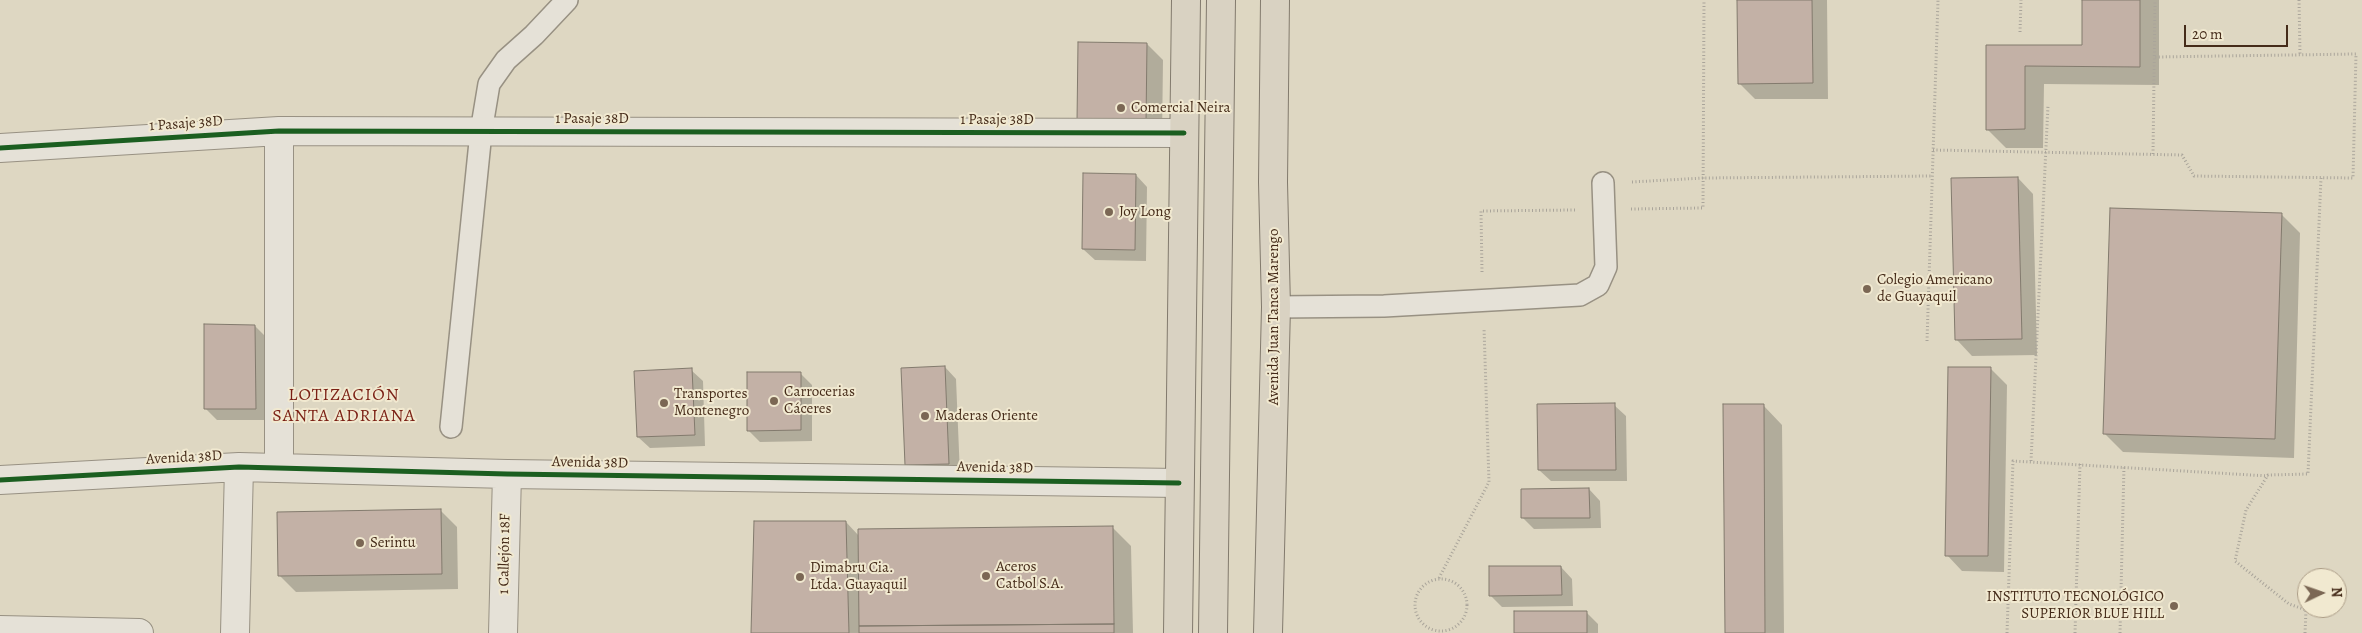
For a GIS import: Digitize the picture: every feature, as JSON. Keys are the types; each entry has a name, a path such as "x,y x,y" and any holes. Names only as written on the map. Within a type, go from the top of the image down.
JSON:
{"main road":[{"path":"1178,633 1186,0"},
{"path":"1212,633 1221,0"},
{"name":"Avenida Juan Tanca Marengo","path":"1268,633 1276,307 1273,182 1275,0"}],"street":[{"name":"1 Pasaje 38D","path":"0,148 279,131 1184,133"},
{"path":"279,131 279,468"},
{"path":"235,633 239,467"},
{"name":"Avenida 38D","path":"0,480 239,467 507,474 1180,484"},
{"name":"1 Callejón 18F","path":"503,633 507,474"},
{"path":"0,630 138,633"}],"lane":[{"path":"451,427 481,132 489,84 506,60 534,35 566,0"},
{"path":"1276,307 1384,306 1580,294 1598,286 1606,266 1604,183"}],"path":[{"path":"1703,208 1704,0"},
{"path":"1927,341 1938,0"},
{"path":"2020,32 2021,0"},
{"path":"2153,154 2155,0"},
{"path":"2299,0 2300,54"},
{"path":"1933,150 2182,155 2194,176 2353,178 2356,54 2154,57"},
{"path":"2031,461 2048,105"},
{"path":"1604,183 1703,178 1932,176"},
{"path":"2007,633 2013,461 2124,466 2268,476 2308,474 2322,178"},
{"path":"1439,578 1489,482 1480,211"},
{"path":"2075,633 2080,464"},
{"path":"2120,633 2124,466"},
{"path":"2268,476 2246,510 2235,561 2288,604 2306,610 2305,633"},
{"path":"1439,578 1454,582 1461,587 1466,595 1466,612 1457,625 1450,630 1434,632 1419,619 1415,611 1415,602 1422,585 1439,578"}],"building":[{"path":"1737,0 1812,0 1813,83 1738,84"},
{"path":"2082,0 2140,0 2140,67 2025,66 2025,129 1986,130 1986,45 2082,45"},
{"path":"1078,42 1147,43 1146,123 1077,122"},
{"name":"Joy Long","path":"1083,173 1136,174 1135,250 1082,249"},
{"path":"2018,177 2022,339 1955,340 1951,178"},
{"path":"2110,208 2282,213 2275,439 2103,434"},
{"path":"204,324 255,325 256,409 204,409"},
{"name":"Maderas Oriente","path":"945,366 949,464 905,465 901,368"},
{"path":"1948,367 1991,367 1988,556 1945,556"},
{"name":"Transportes Montenegro","path":"692,368 695,435 637,437 634,371"},
{"name":"Carrocerias Cáceres","path":"747,372 801,372 801,430 747,431"},
{"path":"1615,403 1616,470 1538,470 1537,404"},
{"path":"1723,404 1764,404 1765,633 1725,633"},
{"path":"1589,488 1590,518 1521,518 1521,489"},
{"name":"Serintu","path":"441,509 442,574 278,576 277,512"},
{"name":"Dimabru Cia. Ltda. Guayaquil","path":"754,521 846,521 849,633 751,633"},
{"name":"Aceros Catbol S.A.","path":"1113,526 1114,624 859,626 858,529"},
{"path":"1489,566 1561,566 1562,595 1489,596"},
{"path":"1514,611 1587,611 1587,633 1514,633"},
{"path":"1114,624 1114,633 859,633 859,626"}],"cycle path":[{"path":"0,148 279,131 1184,133"},
{"path":"0,480 239,467 507,474 1179,483"}],"place":[{"name":"Comercial Neira","path":"1121,108"},
{"name":"Joy Long","path":"1109,212"},
{"name":"Colegio Americano de Guayaquil","path":"1867,289"},
{"name":"Carrocerias Cáceres","path":"774,401"},
{"name":"Transportes Montenegro","path":"664,403"},
{"name":"Maderas Oriente","path":"925,416"},
{"name":"Serintu","path":"360,543"},
{"name":"Aceros Catbol S.A.","path":"986,576"},
{"name":"Dimabru Cia. Ltda. Guayaquil","path":"800,577"},
{"name":"INSTITUTO TECNOLÓGICO SUPERIOR BLUE HILL","path":"2174,606"}],"district":[{"name":"LOTIZACIÓN SANTA ADRIANA","path":"344,406"}]}
